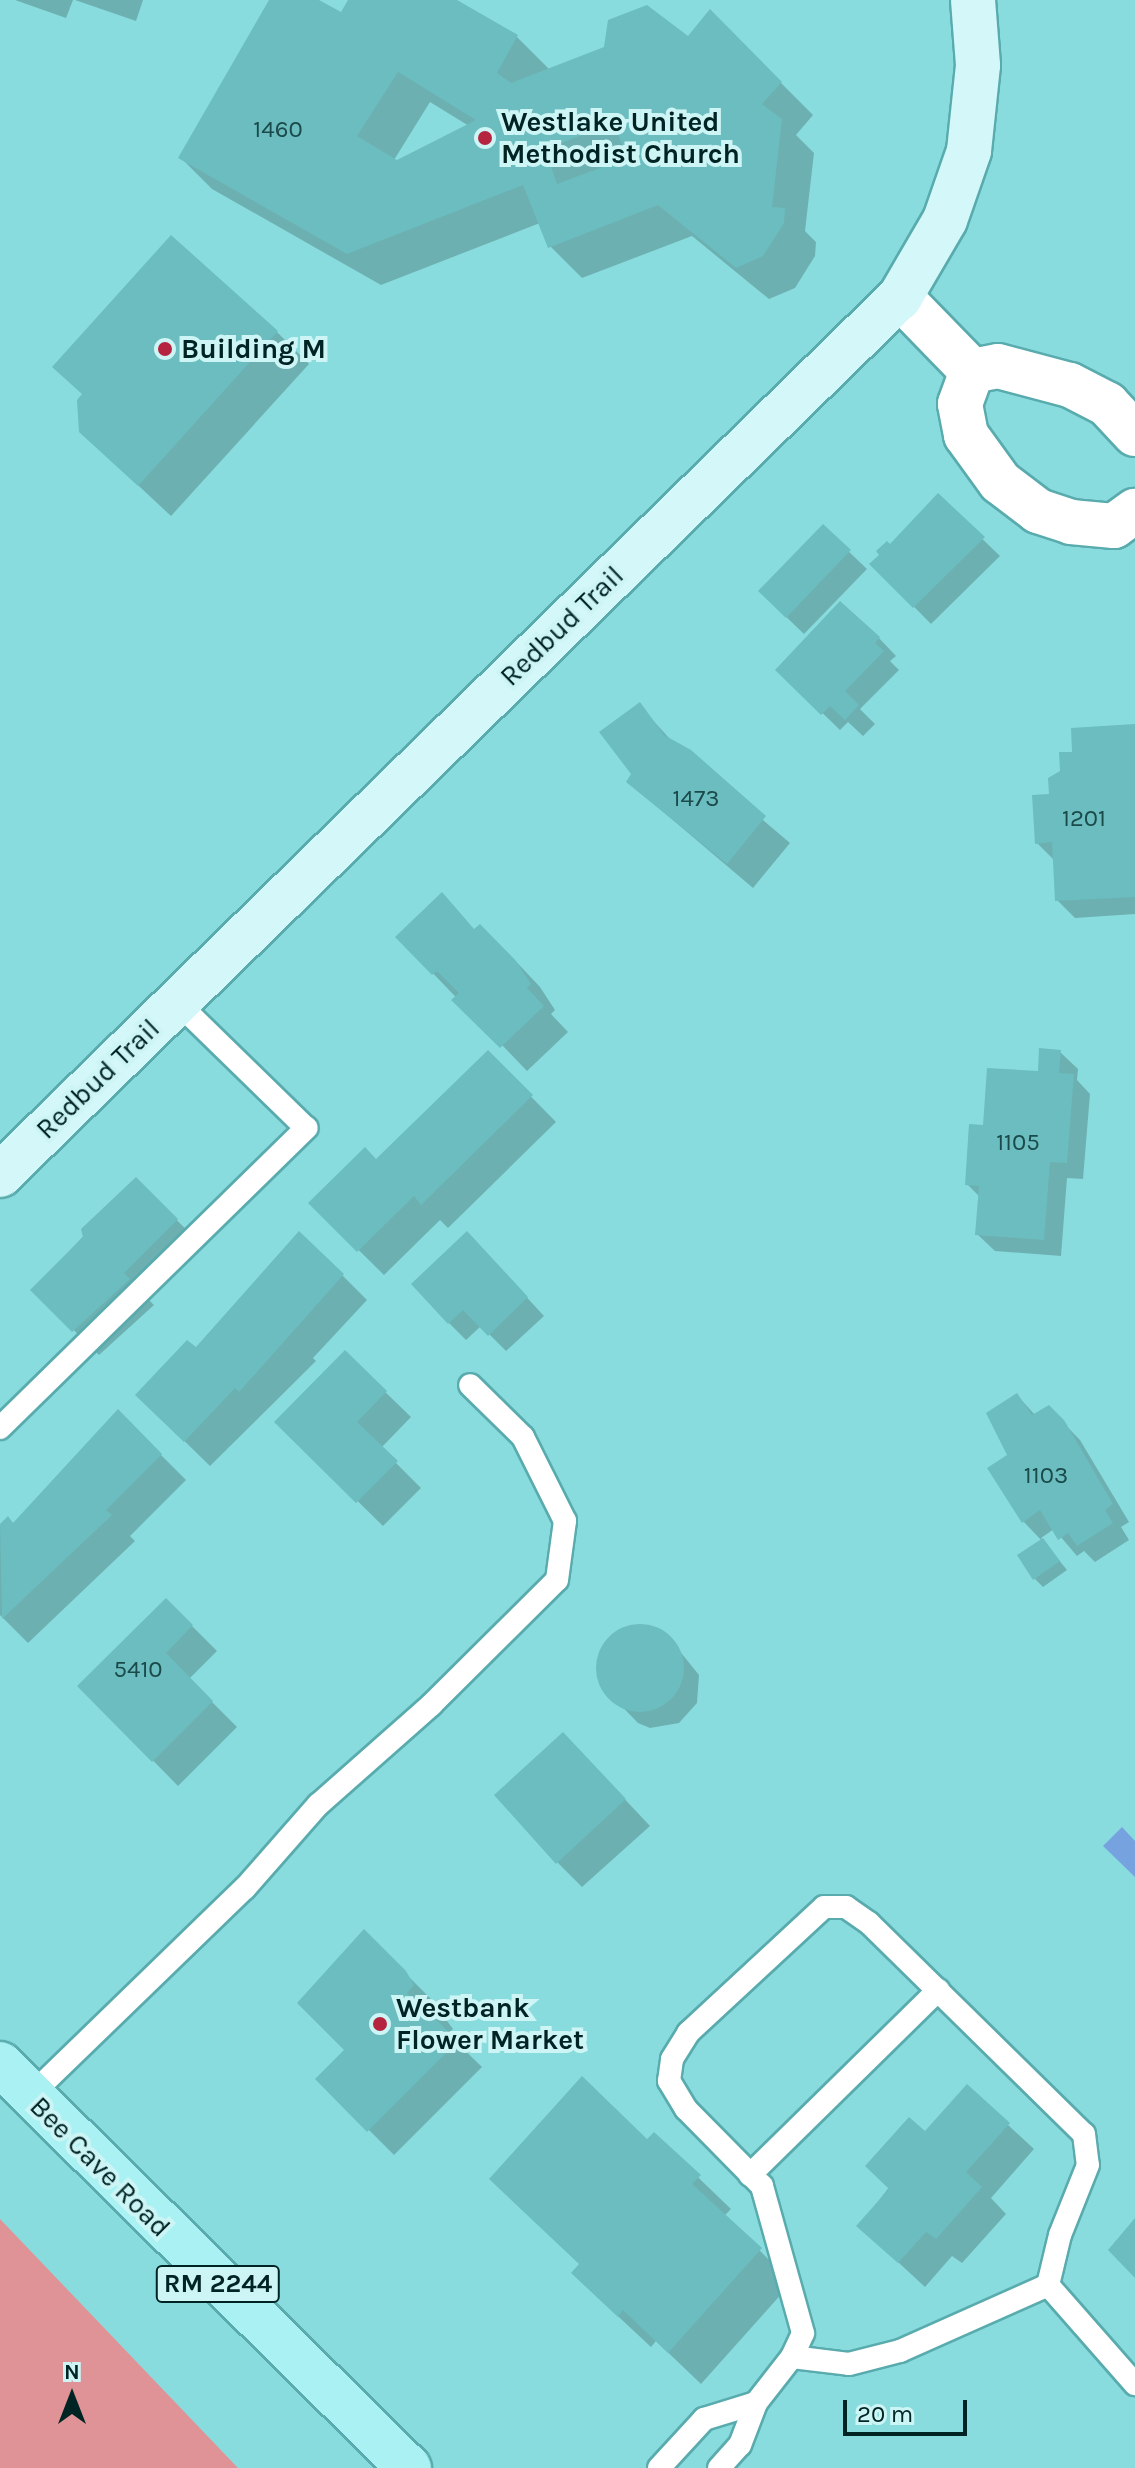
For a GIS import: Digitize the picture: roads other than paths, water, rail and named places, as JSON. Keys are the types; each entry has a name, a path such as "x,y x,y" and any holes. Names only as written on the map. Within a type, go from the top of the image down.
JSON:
{"main road":[{"name":"Bee Cave Road","path":"0,2064 409,2468"}],"street":[{"name":"Redbud Trail","path":"0,1175 900,297 945,220 969,151 978,65 973,0"},
{"path":"900,297 972,371"},
{"path":"972,371 998,366 1070,385 1107,404 1135,434"},
{"path":"972,371 960,404 966,435 1000,482 1038,511 1071,522 1114,526 1135,511"}],"lane":[{"path":"0,1428 306,1128 177,1002"},
{"path":"30,2096 245,1888 318,1805 431,1705 557,1580 565,1521 523,1437 470,1385"},
{"path":"719,2468 740,2445 756,2403 792,2357 803,2333 762,2186 686,2109 669,2081 672,2059 688,2033 824,1907 846,1907 869,1923 1084,2134 1088,2165 1060,2235 1048,2285"},
{"path":"750,2175 938,1990"},
{"path":"792,2357 849,2364 900,2351 1048,2285"},
{"path":"1048,2285 1135,2384"},
{"path":"659,2468 704,2419 756,2403"}],"water":[{"path":"1122,1827 1135,1841 1135,1877 1103,1846"}],"place":[{"name":"Westlake United Methodist Church","path":"485,138"},
{"name":"Building M","path":"165,349"},
{"name":"Westbank Flower Market","path":"380,2024"}]}
